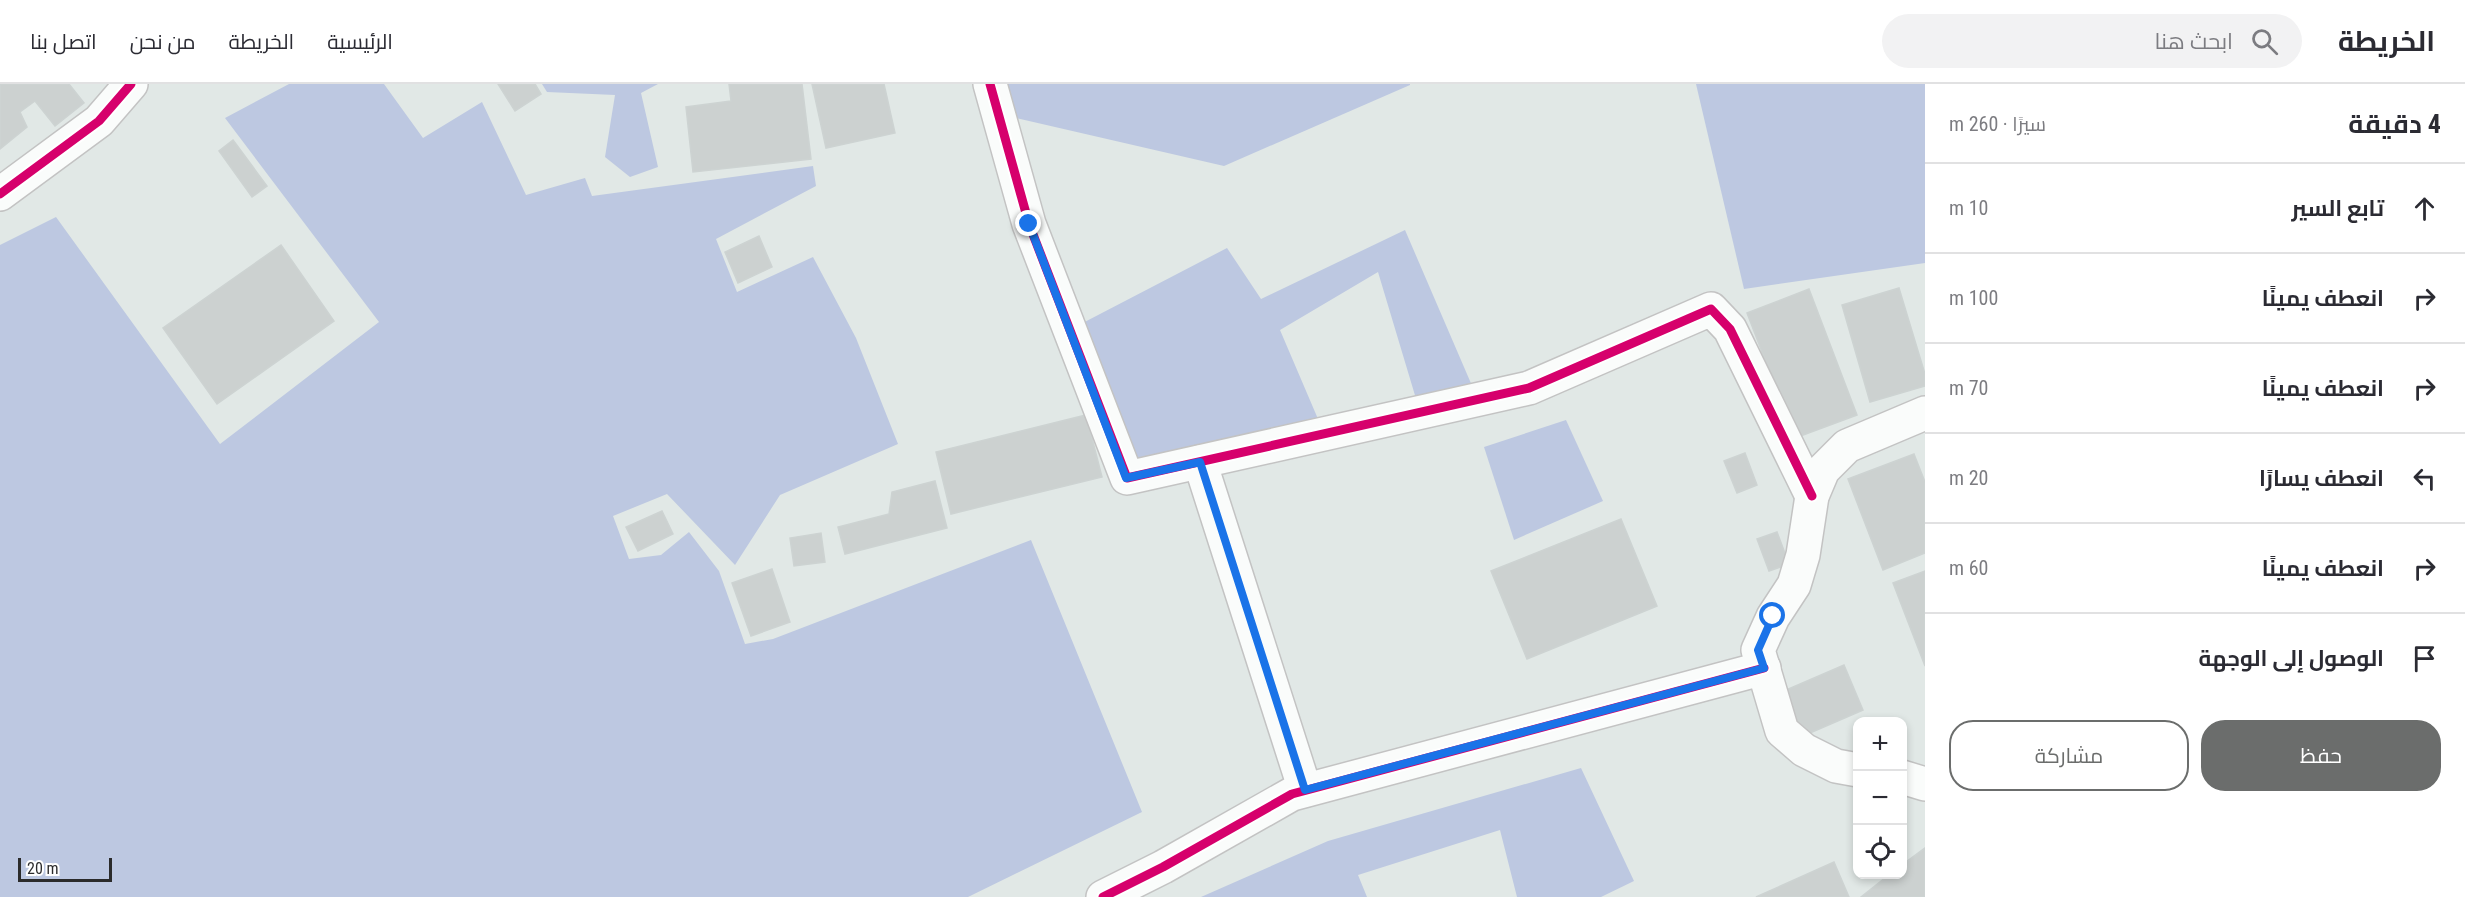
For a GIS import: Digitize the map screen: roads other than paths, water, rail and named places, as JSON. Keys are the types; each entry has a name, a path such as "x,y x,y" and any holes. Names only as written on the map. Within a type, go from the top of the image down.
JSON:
{"street":[{"path":"0,194 99,121 131,84"},
{"path":"990,84 1029,224 1126,478 1529,388 1711,309 1730,329 1812,496"},
{"path":"1853,769 1836,766 1804,750 1782,731 1758,650 1773,616 1794,585 1803,555 1812,496 1823,470 1847,446 1925,413"},
{"path":"1200,462 1305,790"},
{"path":"1104,897 1163,867 1292,794 1764,668"}]}
